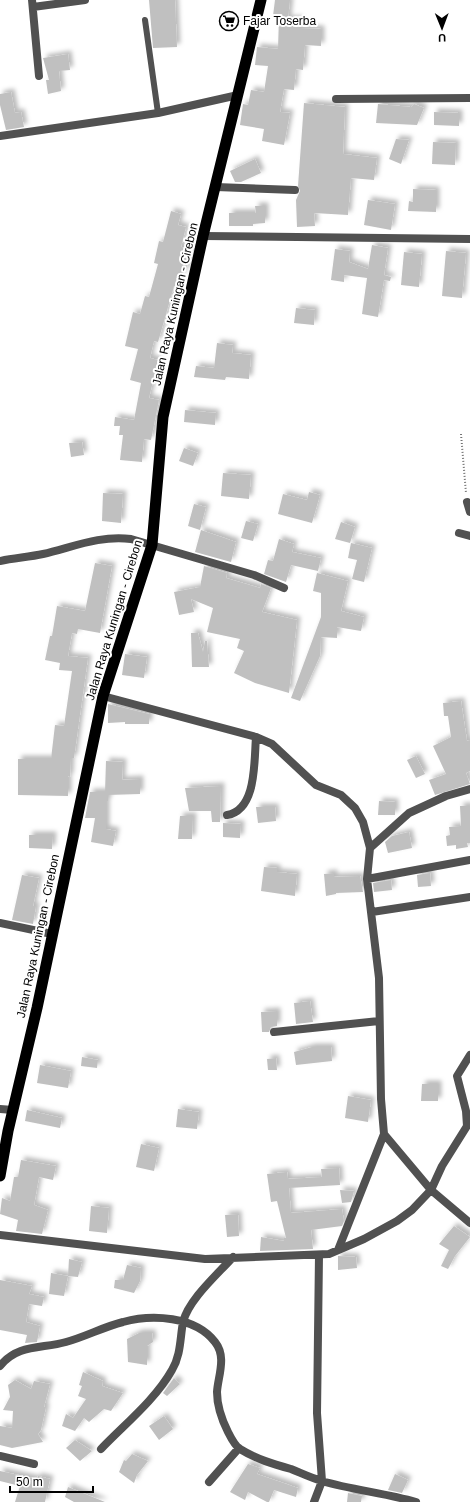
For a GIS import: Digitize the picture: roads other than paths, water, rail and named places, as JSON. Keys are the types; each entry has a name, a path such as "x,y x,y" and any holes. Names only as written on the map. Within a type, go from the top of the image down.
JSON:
{"highway":[{"name":"Jalan Raya Kuningan - Cirebon","path":"0,1176 4,1155 5,1133 13,1110 37,1008 103,696 152,545 163,417 203,236 261,0"}],"street":[{"path":"39,76 33,3 85,0"},
{"path":"0,136 158,113 238,95"},
{"path":"336,99 470,98"},
{"path":"216,187 295,190"},
{"path":"203,236 470,239"},
{"path":"467,502 470,512"},
{"path":"458,534 470,536"},
{"path":"0,561 44,554 69,546 110,537 131,539 152,545 254,575 284,588"},
{"path":"103,696 256,737 272,744 316,785 341,795 355,808 363,822 370,848 367,878 372,912 378,978 381,1099 384,1134 338,1250"},
{"path":"227,815 240,811 246,804 252,780 256,737"},
{"path":"370,848 409,813 446,796 470,788"},
{"path":"367,878 470,860"},
{"path":"372,912 470,897"},
{"path":"0,923 52,934"},
{"path":"274,1032 379,1022"},
{"path":"0,1235 205,1259 319,1255 334,1253 397,1221 412,1210 432,1190 442,1166 467,1126 466,1111 457,1076 470,1055"},
{"path":"0,1109 13,1110"},
{"path":"384,1134 432,1190 470,1223"},
{"path":"314,1502 322,1481 317,1413 319,1255"},
{"path":"101,1449 159,1389 173,1369 179,1351 183,1321 191,1305 233,1257"},
{"path":"0,1366 7,1357 17,1351 55,1345 78,1339 124,1321 146,1318 183,1321 198,1328 215,1342 220,1352 218,1404 223,1422 231,1438 239,1448 269,1463 322,1481 386,1493 416,1502"},
{"path":"209,1482 239,1448"},
{"path":"0,1456 34,1464"}],"lane":[{"path":"145,20 158,113"}],"place":[{"name":"Fajar Toserba","path":"229,21"}]}
